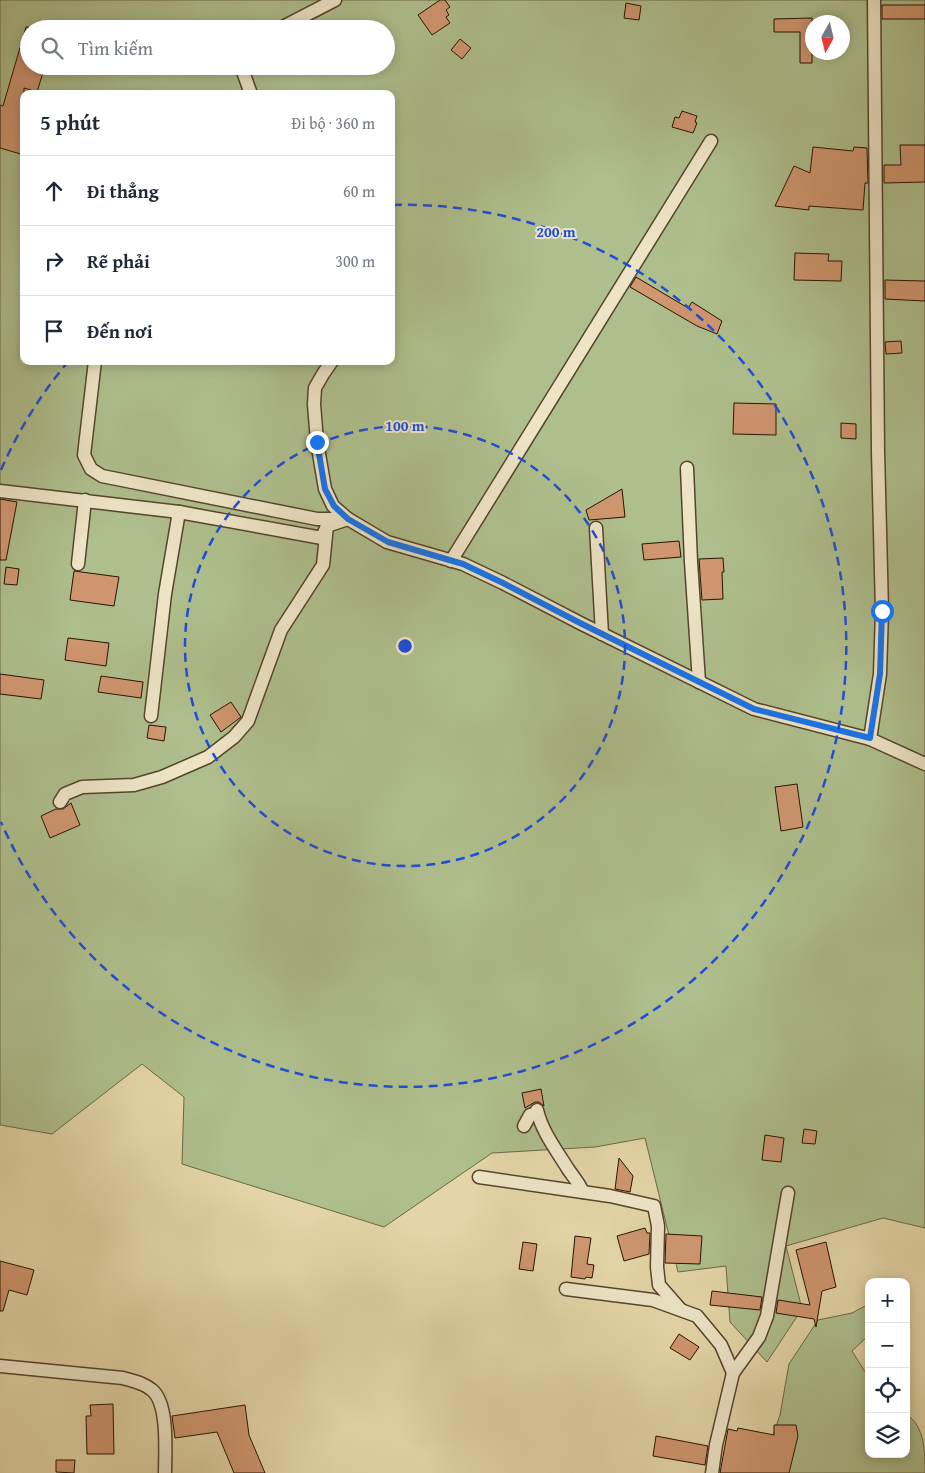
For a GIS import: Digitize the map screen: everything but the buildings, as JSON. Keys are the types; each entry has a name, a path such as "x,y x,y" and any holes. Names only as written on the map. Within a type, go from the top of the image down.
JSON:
{"street":[{"path":"296,20 335,0"},
{"path":"870,738 880,674 882,611 878,451 874,0"},
{"path":"244,75 250,90"},
{"path":"451,561 711,141"},
{"path":"95,365 84,455 91,469 102,476 317,518 348,519"},
{"path":"329,365 315,388 314,404 317,442 325,489 334,506 348,519 388,542 463,564 754,709 870,738 925,764"},
{"path":"687,468 699,682"},
{"path":"0,490 179,512 322,538 327,526 348,519"},
{"path":"78,564 85,500"},
{"path":"151,716 165,594 179,512"},
{"path":"60,802 65,794 82,787 134,785 162,777 208,757 234,737 248,721 281,630 324,566 327,526"},
{"path":"596,528 602,634"},
{"path":"524,1126 530,1116 537,1112 548,1139 569,1171 578,1181 583,1192"},
{"path":"479,1177 610,1196 654,1206 658,1226 657,1267 659,1285 680,1309"},
{"path":"712,1473 716,1445 734,1373 759,1337 767,1316 788,1193"},
{"path":"566,1289 653,1300 697,1316 721,1345 734,1373"},
{"path":"0,1366 123,1378 140,1382 153,1390 160,1400 164,1412 165,1473"}],"green space":[{"path":"0,0 925,0 925,1228 883,1218 786,1246 802,1309 767,1362 730,1322 726,1266 678,1272 645,1138 595,1147 492,1153 384,1227 182,1164 184,1097 142,1064 52,1134 0,1125"},
{"path":"865,1306 865,1339 852,1351 865,1372 865,1458 910,1458 910,1417 917,1425 923,1440 925,1473 775,1473 769,1447 780,1415 789,1364 818,1320 852,1313"}],"route":[{"path":"317,442 325,489 334,506 348,519 388,542 463,564 754,709 870,738 880,674 882,611"}]}
